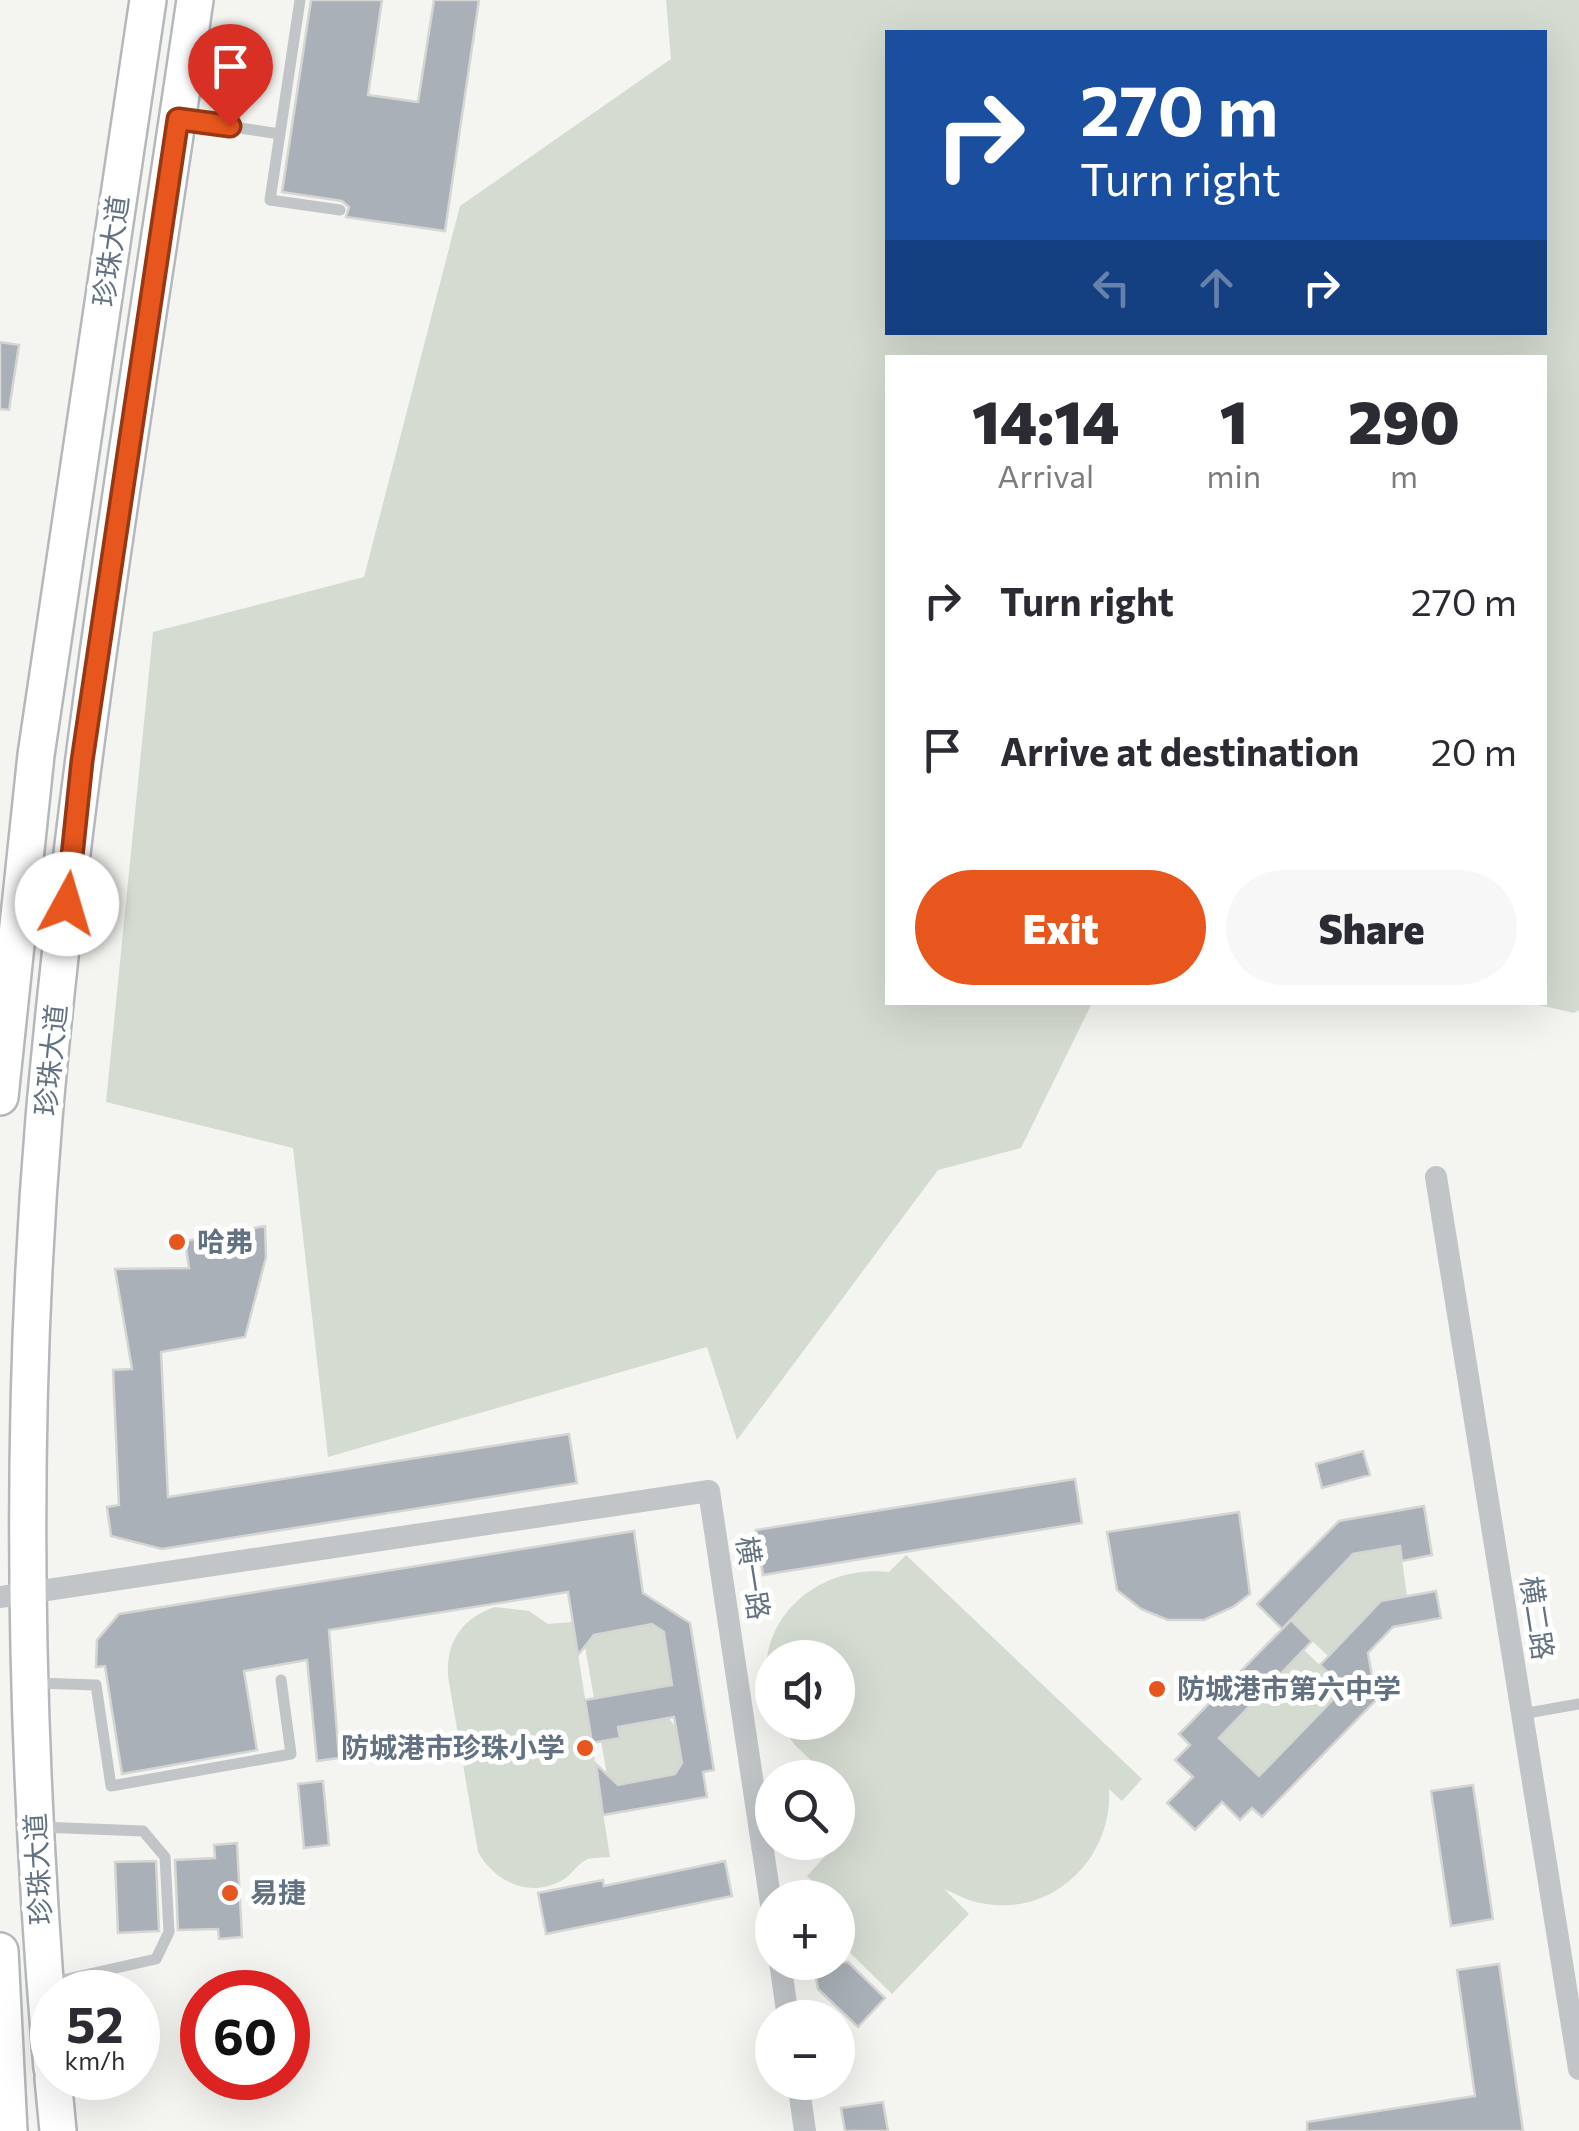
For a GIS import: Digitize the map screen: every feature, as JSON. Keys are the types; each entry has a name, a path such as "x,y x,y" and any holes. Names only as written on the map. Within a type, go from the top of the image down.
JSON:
{"main road":[{"name":"珍珠大道","path":"0,1098 36,755 148,0"},
{"name":"珍珠大道","path":"44,1970 35,1826 32,1683 14,1595 44,1120 82,761 196,0"},
{"name":"珍珠大道","path":"0,1951 9,2131"},
{"path":"55,2100 58,2131"}],"street":[{"name":"横二路","path":"1436,1177 1579,2068"},
{"name":"横一路","path":"14,1595 709,1491 767,1880"},
{"path":"801,2100 806,2131"}],"lane":[{"path":"300,0 270,200 340,210"},
{"path":"178,119 280,134"},
{"path":"32,1683 96,1684 111,1786 292,1754 281,1680"},
{"path":"1522,1714 1579,1704"},
{"path":"35,1826 143,1832 165,1857 169,1932 156,1959 107,1970"}],"shaded area":[{"path":"666,0 1579,0 1579,1010 1574,1013 1539,1005 1547,1005 1547,355 885,355 885,1005 1091,1005 1021,1148 938,1170 737,1440 707,1347 328,1457 293,1148 106,1102 153,632 364,577 460,206 671,59"},
{"path":"1400,1545 1407,1596 1381,1601 1328,1656 1290,1620 1353,1554"},
{"path":"906,1555 1142,1779 1122,1801 1109,1789 1108,1815 1101,1838 1073,1878 1053,1892 1007,1905 976,1902 944,1889 969,1914 892,1994 855,1958 855,1880 811,1880 807,1876 822,1860 855,1860 855,1760 810,1760 791,1740 855,1740 855,1640 772,1640 791,1607 811,1590 861,1572 889,1572"},
{"path":"495,1607 529,1611 548,1624 573,1622 610,1857 586,1860 565,1879 549,1886 525,1887 503,1879 478,1852 448,1664 458,1633 473,1618"},
{"path":"653,1624 664,1632 672,1685 594,1698 585,1646 594,1635"},
{"path":"1304,1650 1344,1688 1255,1780 1215,1741"},
{"path":"669,1718 675,1727 682,1763 675,1774 618,1785 607,1775 601,1741 620,1738 618,1727"}],"building":[{"path":"311,0 382,0 368,95 418,102 434,0 479,0 445,231 346,217 349,207 342,201 282,192"},
{"path":"0,342 19,345 9,410 0,409"},
{"path":"265,1226 266,1257 245,1337 161,1352 168,1497 569,1434 577,1483 162,1549 111,1536 107,1507 119,1505 113,1370 132,1369 115,1269 189,1268 185,1241"},
{"path":"1363,1451 1370,1475 1322,1488 1316,1464"},
{"path":"1075,1479 1082,1523 763,1575 756,1530"},
{"path":"1424,1506 1432,1555 1402,1561 1400,1546 1353,1554 1282,1629 1257,1604 1339,1521"},
{"path":"1239,1512 1250,1594 1233,1607 1204,1620 1168,1620 1141,1609 1117,1590 1107,1532"},
{"path":"634,1531 643,1593 690,1623 714,1770 703,1772 707,1797 603,1815 596,1764 618,1785 675,1774 682,1763 674,1717 618,1727 620,1738 592,1743 585,1700 672,1685 664,1632 652,1624 594,1635 578,1655 568,1592 329,1630 339,1758 317,1761 307,1660 244,1671 257,1750 122,1774 105,1666 96,1667 97,1640 119,1614"},
{"path":"1436,1591 1441,1618 1393,1627 1368,1653 1376,1700 1262,1817 1252,1808 1240,1820 1222,1802 1195,1830 1167,1803 1193,1777 1175,1760 1190,1745 1179,1734 1291,1620 1312,1641 1219,1738 1259,1776 1344,1688 1320,1665 1381,1601"},
{"path":"323,1781 329,1845 304,1848 298,1784"},
{"path":"1473,1785 1493,1919 1451,1926 1431,1791"},
{"path":"237,1843 242,1937 219,1939 218,1929 178,1930 175,1860 215,1858 214,1845"},
{"path":"156,1861 159,1931 118,1933 115,1862"},
{"path":"725,1861 732,1896 546,1934 538,1893 603,1880 604,1886"},
{"path":"1499,1964 1523,2131 1307,2131 1307,2122 1475,2096 1457,1970"},
{"path":"855,1969 885,1998 858,2027 855,2000 830,2000 818,1989 816,1980 855,1980"},
{"path":"883,2102 888,2131 845,2131 841,2108"}],"place":[{"name":"哈弗","path":"177,1242"},
{"name":"防城港市第六中学","path":"1157,1689"},
{"name":"防城港市珍珠小学","path":"585,1748"},
{"name":"易捷","path":"230,1893"}],"route":[{"path":"67,904 82,761 178,119 230,126"}]}
